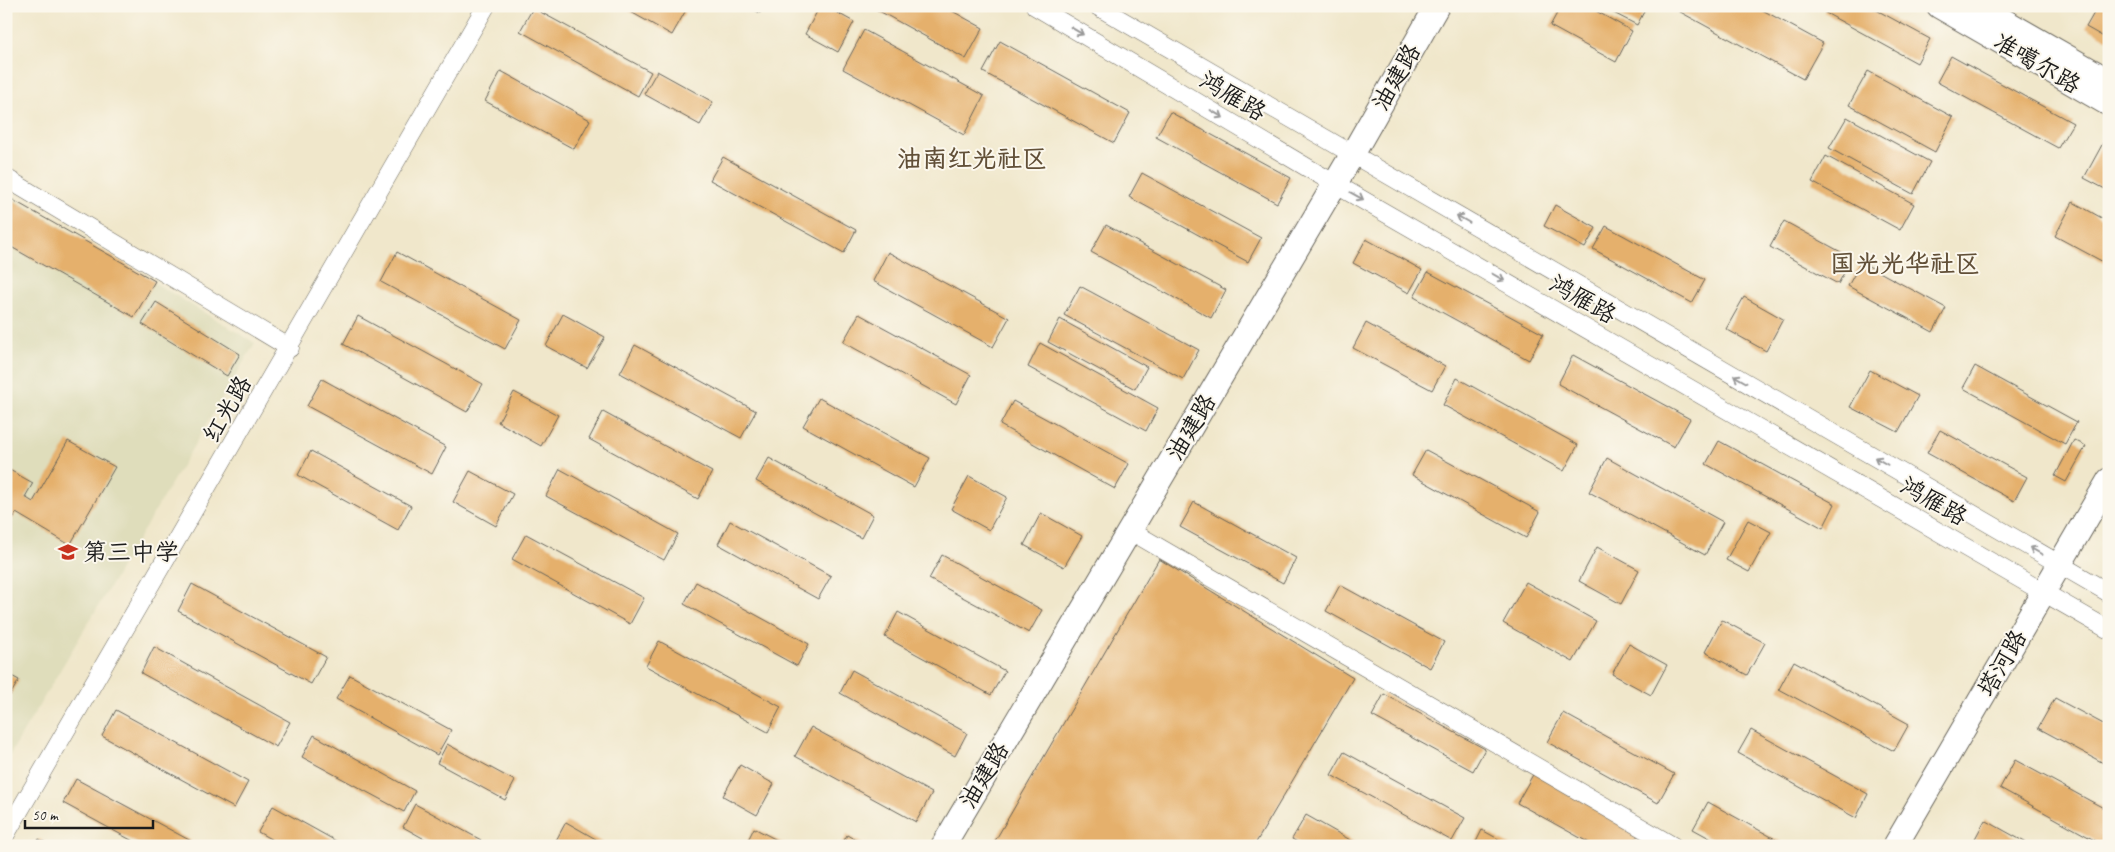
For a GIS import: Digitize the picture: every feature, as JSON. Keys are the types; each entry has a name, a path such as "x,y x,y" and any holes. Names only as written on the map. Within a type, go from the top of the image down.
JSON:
{"main road":[{"name":"油建路","path":"942,846 1335,184 1437,6"},
{"name":"准噶尔路","path":"1939,6 2109,104"},
{"name":"准噶尔路","path":"1978,6 2109,81"},
{"name":"塔河路","path":"1895,846 2109,480"}],"street":[{"name":"红光路","path":"6,834 290,348 486,6"},
{"name":"鸿雁路","path":"1035,6 1335,184 2109,630"},
{"name":"鸿雁路","path":"1097,6 2109,593"},
{"path":"6,178 290,348"},
{"path":"1130,530 1673,846"}],"shaded area":[{"name":"第三中学","path":"6,194 255,343 6,761"}],"building":[{"path":"620,6 679,6 686,10 672,35"},
{"path":"747,6 764,6 760,13"},
{"path":"820,6 825,6 854,22 838,52 805,34"},
{"path":"870,6 943,6 983,28 966,59"},
{"path":"1561,6 1587,6 1632,31 1616,62 1550,26"},
{"path":"1608,6 1647,6 1637,25 1606,9"},
{"path":"1674,6 1755,6 1823,43 1803,79 1673,8"},
{"path":"1827,6 1869,6 1930,39 1917,63 1824,12"},
{"path":"2098,6 2109,6 2109,40 2086,27"},
{"path":"533,8 651,72 638,96 520,31"},
{"path":"864,30 984,96 964,135 843,69"},
{"path":"1000,41 1130,113 1114,143 983,72"},
{"path":"1951,56 2073,123 2058,148 1937,82"},
{"path":"501,71 590,120 574,149 485,101"},
{"path":"657,71 713,102 700,125 644,94"},
{"path":"1868,71 1953,117 1935,152 1849,105"},
{"path":"1170,112 1291,178 1277,203 1156,137"},
{"path":"1847,117 1930,162 1913,194 1829,148"},
{"path":"2103,143 2109,146 2109,191 2084,178"},
{"path":"1826,156 1914,204 1900,230 1812,182"},
{"path":"723,157 856,230 844,253 710,180"},
{"path":"1142,173 1261,238 1248,262 1129,197"},
{"path":"6,196 155,281 134,317 6,244"},
{"path":"2073,202 2109,222 2109,265 2055,236"},
{"path":"1555,205 1596,228 1585,248 1544,226"},
{"path":"1784,221 1852,258 1838,284 1770,247"},
{"path":"1106,225 1226,290 1211,318 1091,252"},
{"path":"1606,226 1705,280 1692,303 1593,249"},
{"path":"1366,239 1422,270 1409,293 1353,263"},
{"path":"397,252 521,320 505,349 381,282"},
{"path":"888,252 1009,318 993,347 873,281"},
{"path":"1861,262 1946,308 1933,332 1848,286"},
{"path":"1428,272 1543,334 1529,360 1414,297"},
{"path":"1080,286 1199,350 1183,379 1064,315"},
{"path":"1744,297 1783,319 1766,351 1726,329"},
{"path":"156,302 240,354 227,376 142,324"},
{"path":"563,314 605,337 587,368 546,346"},
{"path":"859,314 971,375 956,404 843,342"},
{"path":"358,316 483,384 467,412 343,344"},
{"path":"1060,319 1147,367 1135,389 1048,342"},
{"path":"1366,323 1445,366 1432,390 1353,348"},
{"path":"1040,343 1158,408 1146,431 1028,367"},
{"path":"635,345 756,411 741,438 620,373"},
{"path":"1573,355 1690,419 1674,447 1558,384"},
{"path":"1975,366 2077,422 2065,444 1963,388"},
{"path":"1870,370 1918,396 1898,432 1850,407"},
{"path":"1457,378 1578,445 1564,471 1443,405"},
{"path":"322,379 446,447 432,474 307,406"},
{"path":"514,392 558,415 541,446 498,422"},
{"path":"819,398 930,458 914,487 803,426"},
{"path":"1013,401 1129,464 1115,489 1000,425"},
{"path":"603,412 712,472 698,499 589,439"},
{"path":"1940,430 2027,477 2014,501 1927,453"},
{"path":"2074,440 2086,446 2066,482 2055,476"},
{"path":"68,441 115,467 70,545 16,513 13,519 6,515 6,468 33,483 25,497 33,502"},
{"path":"1719,441 1835,504 1823,528 1706,464"},
{"path":"1426,450 1540,512 1526,538 1412,475"},
{"path":"311,451 411,506 398,530 298,475"},
{"path":"769,458 873,515 861,538 756,481"},
{"path":"1607,458 1723,522 1705,555 1589,492"},
{"path":"560,469 678,534 664,560 546,496"},
{"path":"470,471 513,494 496,526 453,502"},
{"path":"969,476 1007,497 989,530 951,509"},
{"path":"1194,502 1296,558 1283,583 1180,527"},
{"path":"1041,513 1082,536 1064,567 1024,545"},
{"path":"1748,520 1771,532 1749,572 1726,560"},
{"path":"730,521 831,576 818,599 718,544"},
{"path":"526,534 644,598 630,624 512,559"},
{"path":"1597,547 1639,570 1621,604 1579,581"},
{"path":"942,555 1042,610 1029,633 929,579"},
{"path":"1159,559 1353,678 1254,846 992,846"},
{"path":"696,582 809,644 797,666 684,604"},
{"path":"1526,582 1596,621 1573,662 1503,623"},
{"path":"192,584 326,657 311,684 178,611"},
{"path":"1340,585 1444,642 1430,668 1326,611"},
{"path":"898,612 1005,671 991,695 885,637"},
{"path":"1722,620 1765,643 1747,675 1705,652"},
{"path":"659,641 781,707 768,732 646,666"},
{"path":"1629,644 1667,665 1651,695 1612,674"},
{"path":"154,647 290,722 276,747 141,673"},
{"path":"1794,661 1909,724 1894,751 1779,689"},
{"path":"852,670 967,733 955,756 840,693"},
{"path":"6,673 19,680 6,702"},
{"path":"350,675 451,730 437,755 336,699"},
{"path":"1384,694 1485,749 1473,771 1372,716"},
{"path":"2055,698 2109,727 2109,766 2038,728"},
{"path":"116,710 248,782 234,808 102,736"},
{"path":"1563,713 1674,774 1658,803 1547,742"},
{"path":"811,727 932,793 916,822 795,756"},
{"path":"1751,730 1868,794 1856,818 1738,753"},
{"path":"314,735 415,791 404,812 302,757"},
{"path":"447,744 515,781 505,800 437,763"},
{"path":"1344,752 1465,818 1452,841 1331,775"},
{"path":"2015,760 2109,811 2109,846 2105,846 2000,788"},
{"path":"740,765 774,784 757,815 723,796"},
{"path":"1535,771 1641,829 1632,846 1595,846 1517,803"},
{"path":"76,779 191,841 188,846 142,846 63,803"},
{"path":"1708,802 1788,846 1724,846 1693,829"},
{"path":"415,804 481,840 478,846 437,846 403,827"},
{"path":"273,806 345,846 283,846 258,832"},
{"path":"1306,815 1361,846 1304,846 1292,839"},
{"path":"1985,820 2032,846 1971,846"},
{"path":"566,822 608,846 553,846"},
{"path":"754,828 788,846 745,846"},
{"path":"1482,830 1511,846 1474,846"},
{"path":"847,835 866,846 841,846"},
{"path":"39,839 51,846 35,846"}],"place":[{"name":"第三中学","path":"68,552"}],"district":[{"name":"油南红光社区","path":"972,159"},
{"name":"国光光华社区","path":"1905,264"}]}
